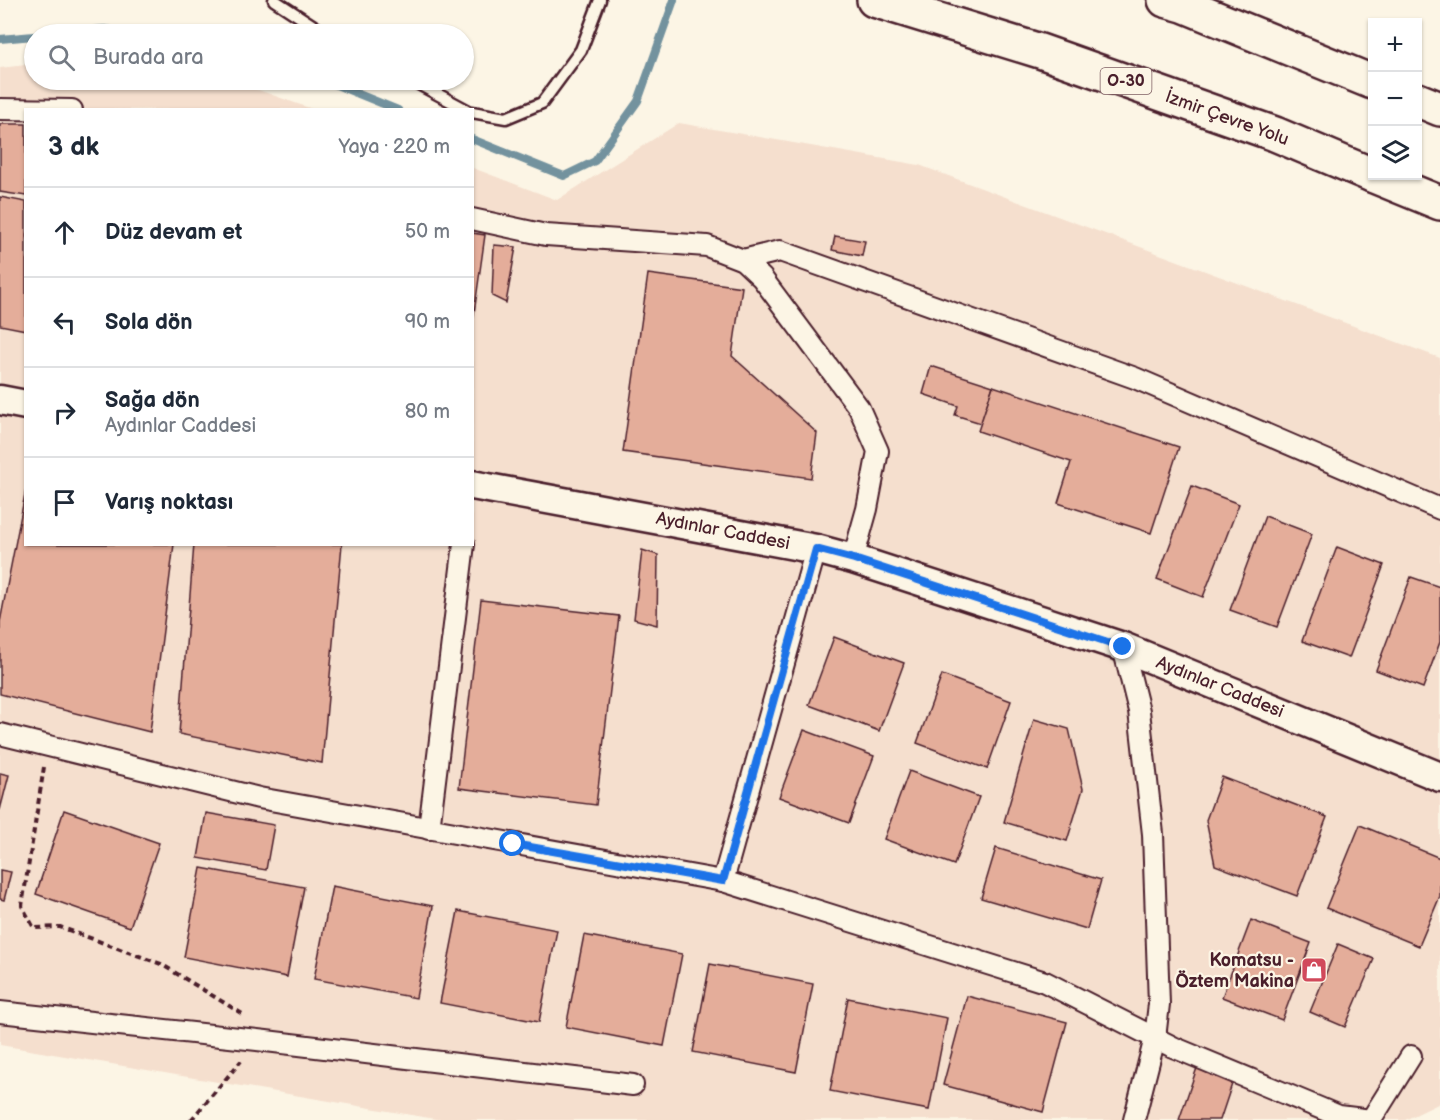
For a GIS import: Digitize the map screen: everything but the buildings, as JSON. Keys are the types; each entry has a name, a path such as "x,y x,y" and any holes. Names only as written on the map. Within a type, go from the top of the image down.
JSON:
{"highway":[{"name":"İzmir Çevre Yolu","path":"874,0 1051,55 1275,134 1368,173"},
{"path":"1165,0 1183,5 1368,80"},
{"path":"1422,102 1440,109"},
{"name":"İzmir Çevre Yolu","path":"1385,180 1440,203"}],"street":[{"path":"0,110 24,110"},
{"path":"474,219 546,235 707,246 743,260 762,278 859,408 878,451 867,509 854,559"},
{"path":"743,260 780,251 1135,378 1440,509"},
{"path":"0,400 24,405"},
{"name":"Aydınlar Caddesi","path":"474,484 816,549 854,559 1123,647 1440,777"},
{"path":"429,829 464,546"},
{"path":"723,881 816,549"},
{"path":"1123,647 1139,711 1153,834 1159,1004 1155,1038 1134,1120"},
{"path":"0,734 259,798 723,881 1045,982 1155,1038 1339,1116 1371,1120 1411,1056"},
{"path":"0,1012 633,1085"}],"lane":[{"path":"274,0 311,24"},
{"path":"474,112 506,118 542,103 581,50 600,0"},
{"path":"430,90 463,108"}],"path":[{"path":"48,746 21,906 34,928 60,927 161,964 261,1026 266,1041 264,1054 244,1057 190,1120"}],"shaded area":[{"path":"24,65 24,90 258,90 309,108 24,108 24,546 474,546 474,168 557,200 679,123 919,165 1440,358 1440,1103 1405,1120 441,1120 0,1045 0,68"}],"waterway":[{"path":"474,140 564,176 595,161 638,101 674,0"},
{"path":"0,39 24,37"},
{"path":"349,90 393,108"}],"place":[{"name":"Komatsu - Öztem Makina","path":"1314,970"}],"route":[{"path":"513,844 723,881 816,549 854,559 1123,647"}]}
